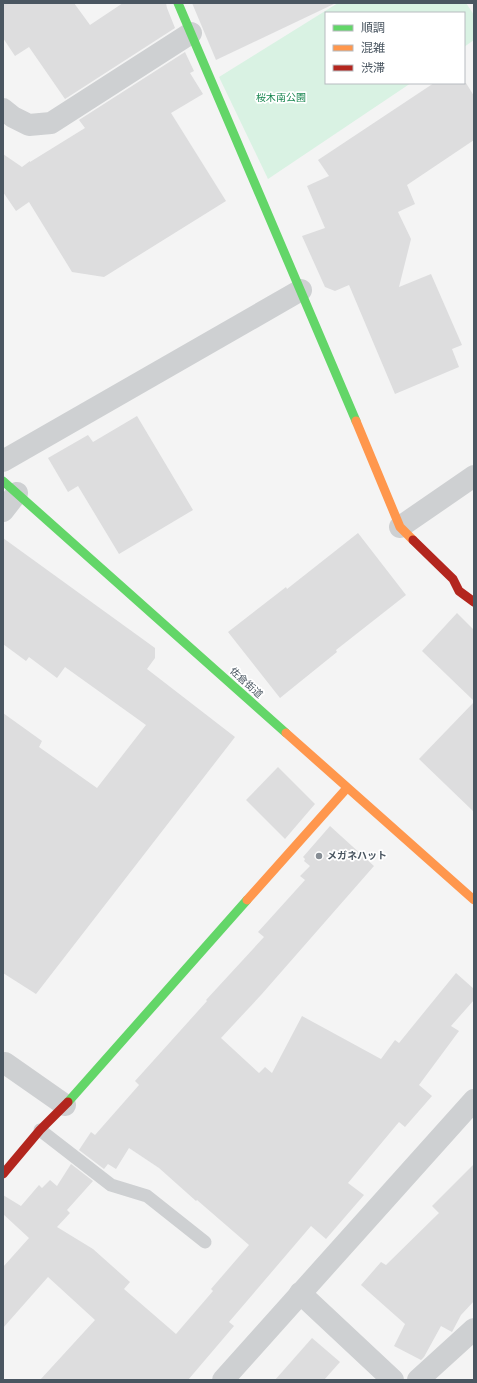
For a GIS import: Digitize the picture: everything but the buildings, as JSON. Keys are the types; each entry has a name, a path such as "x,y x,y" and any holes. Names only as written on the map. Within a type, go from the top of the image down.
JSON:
{"main road":[{"path":"178,3 400,526 453,579 459,591 474,602"},
{"name":"佐倉街道","path":"10,487 474,900"},
{"path":"3,1174 40,1130 347,788"}],"street":[{"path":"3,110 28,126 51,123 191,33"},
{"path":"3,461 301,290"},
{"path":"400,526 474,476"},
{"path":"3,511 10,487"},
{"path":"4,1062 64,1105"},
{"path":"223,1380 474,1100"},
{"path":"300,1293 392,1380"},
{"path":"418,1380 474,1329"}],"lane":[{"path":"40,1130 110,1185 147,1196 205,1242"}],"green space":[{"name":"桜木南公園","path":"338,3 466,3 474,15 474,40 465,46 465,12 325,12 325,84 410,84 268,179 219,77"}],"traffic: fast":[{"path":"178,3 356,421"},
{"path":"3,481 286,733"},
{"path":"68,1102 247,900"}],"traffic: slow":[{"path":"356,421 400,527 413,540"},
{"path":"286,733 474,900"},
{"path":"247,900 347,788"}],"traffic: jam":[{"path":"413,540 453,579 459,591 474,602"},
{"path":"3,1174 40,1130 68,1102"}],"place":[{"name":"メガネハット","path":"319,856"}]}
